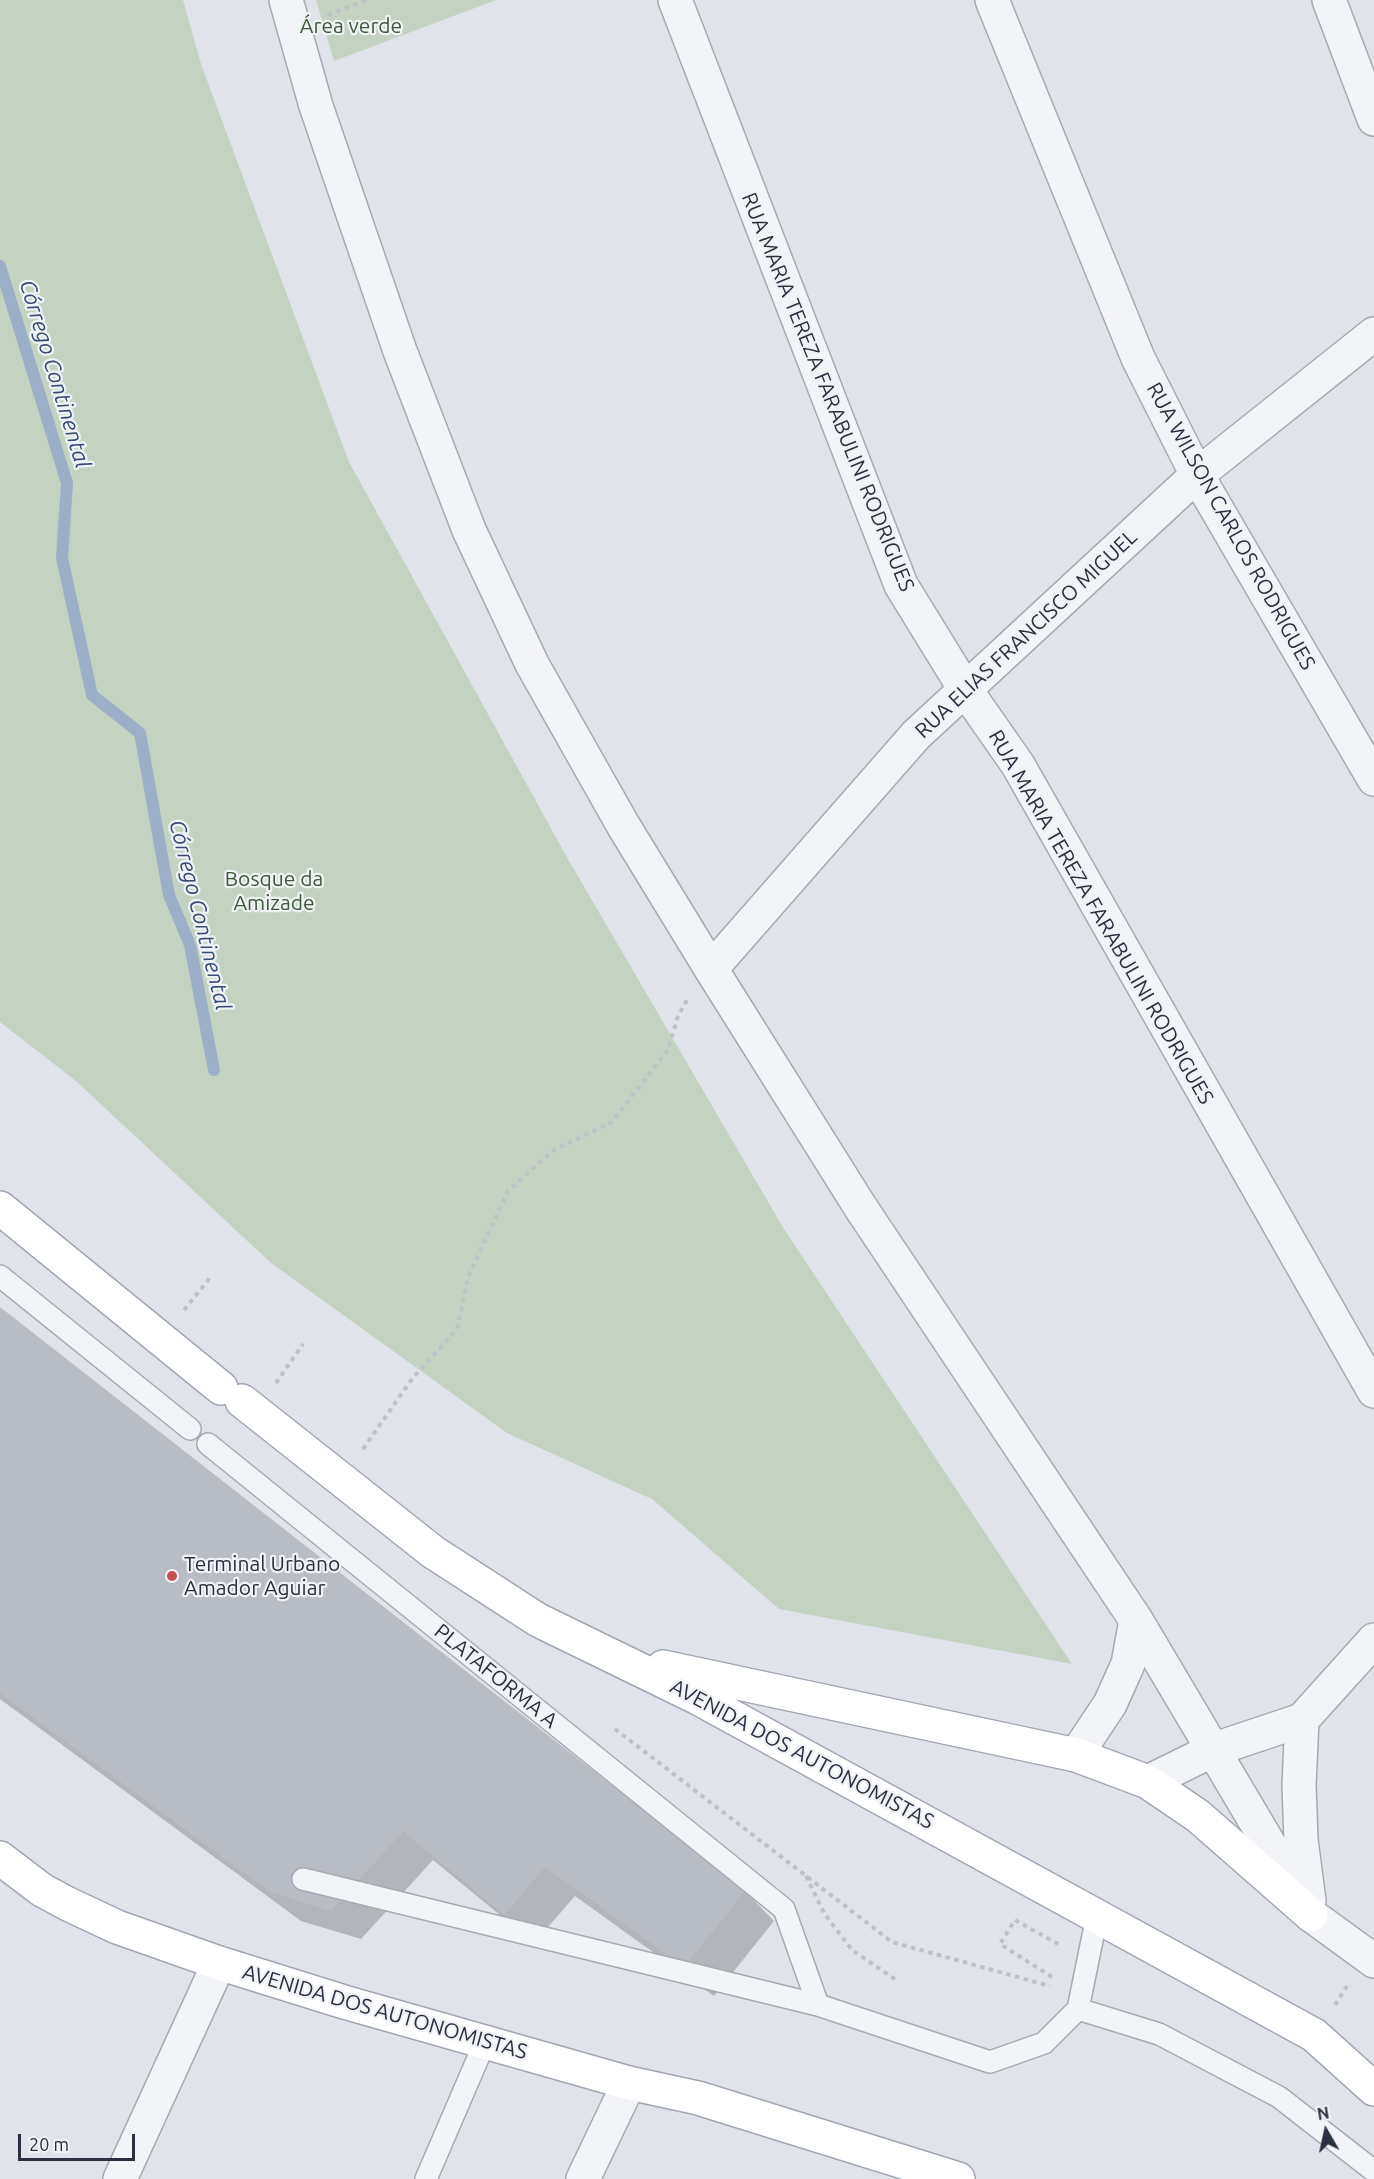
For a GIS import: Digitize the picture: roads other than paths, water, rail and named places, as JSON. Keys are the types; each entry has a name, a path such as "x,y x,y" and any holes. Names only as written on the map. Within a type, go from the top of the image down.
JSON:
{"main road":[{"name":"AVENIDA DOS AUTONOMISTAS","path":"0,1208 433,1552 538,1620 698,1698 1314,2035 1374,2089"},
{"path":"618,1657 1076,1755 1148,1782 1198,1816 1311,1915"},
{"name":"AVENIDA DOS AUTONOMISTAS","path":"0,1858 42,1890 68,1904 117,1927 219,1963 629,2083 698,2098 958,2179"}],"street":[{"path":"286,0 316,106 400,351 469,530 532,664 623,825 711,969 861,1208 1136,1620 1215,1749 1311,1915 1371,1959"},
{"name":"RUA MARIA TEREZA FARABULINI RODRIGUES","path":"675,0 901,585 965,689 1018,765 1374,1390"},
{"name":"RUA WILSON CARLOS RODRIGUES","path":"992,0 1138,358 1197,475 1374,779"},
{"path":"1329,0 1374,119"},
{"name":"RUA ELIAS FRANCISCO MIGUEL","path":"711,969 916,735 1197,475 1374,334"},
{"path":"1076,1755 1110,1704 1128,1664 1136,1620"},
{"path":"1148,1782 1215,1749 1302,1720 1374,1641"},
{"path":"1302,1720 1299,1785 1301,1840 1311,1915"},
{"path":"120,2179 219,1963"},
{"path":"583,2179 629,2083"}],"lane":[{"path":"0,1276 190,1429"},
{"name":"PLATAFORMA A","path":"208,1444 784,1909 818,2005"},
{"path":"303,1879 818,2005 990,2062 1044,2043 1078,2009 1097,1916"},
{"path":"1078,2009 1159,2034 1279,2097 1374,2171"},
{"path":"426,2179 485,2042"}],"waterway":[{"name":"Córrego Continental","path":"0,266 67,483 62,558 92,695 140,733 169,895 190,945 214,1070"}],"place":[{"name":"Terminal Urbano Amador Aguiar","path":"172,1576"}],"park label":[{"name":"Área verde","path":"351,26"},
{"name":"Bosque da Amizade","path":"274,891"}]}
